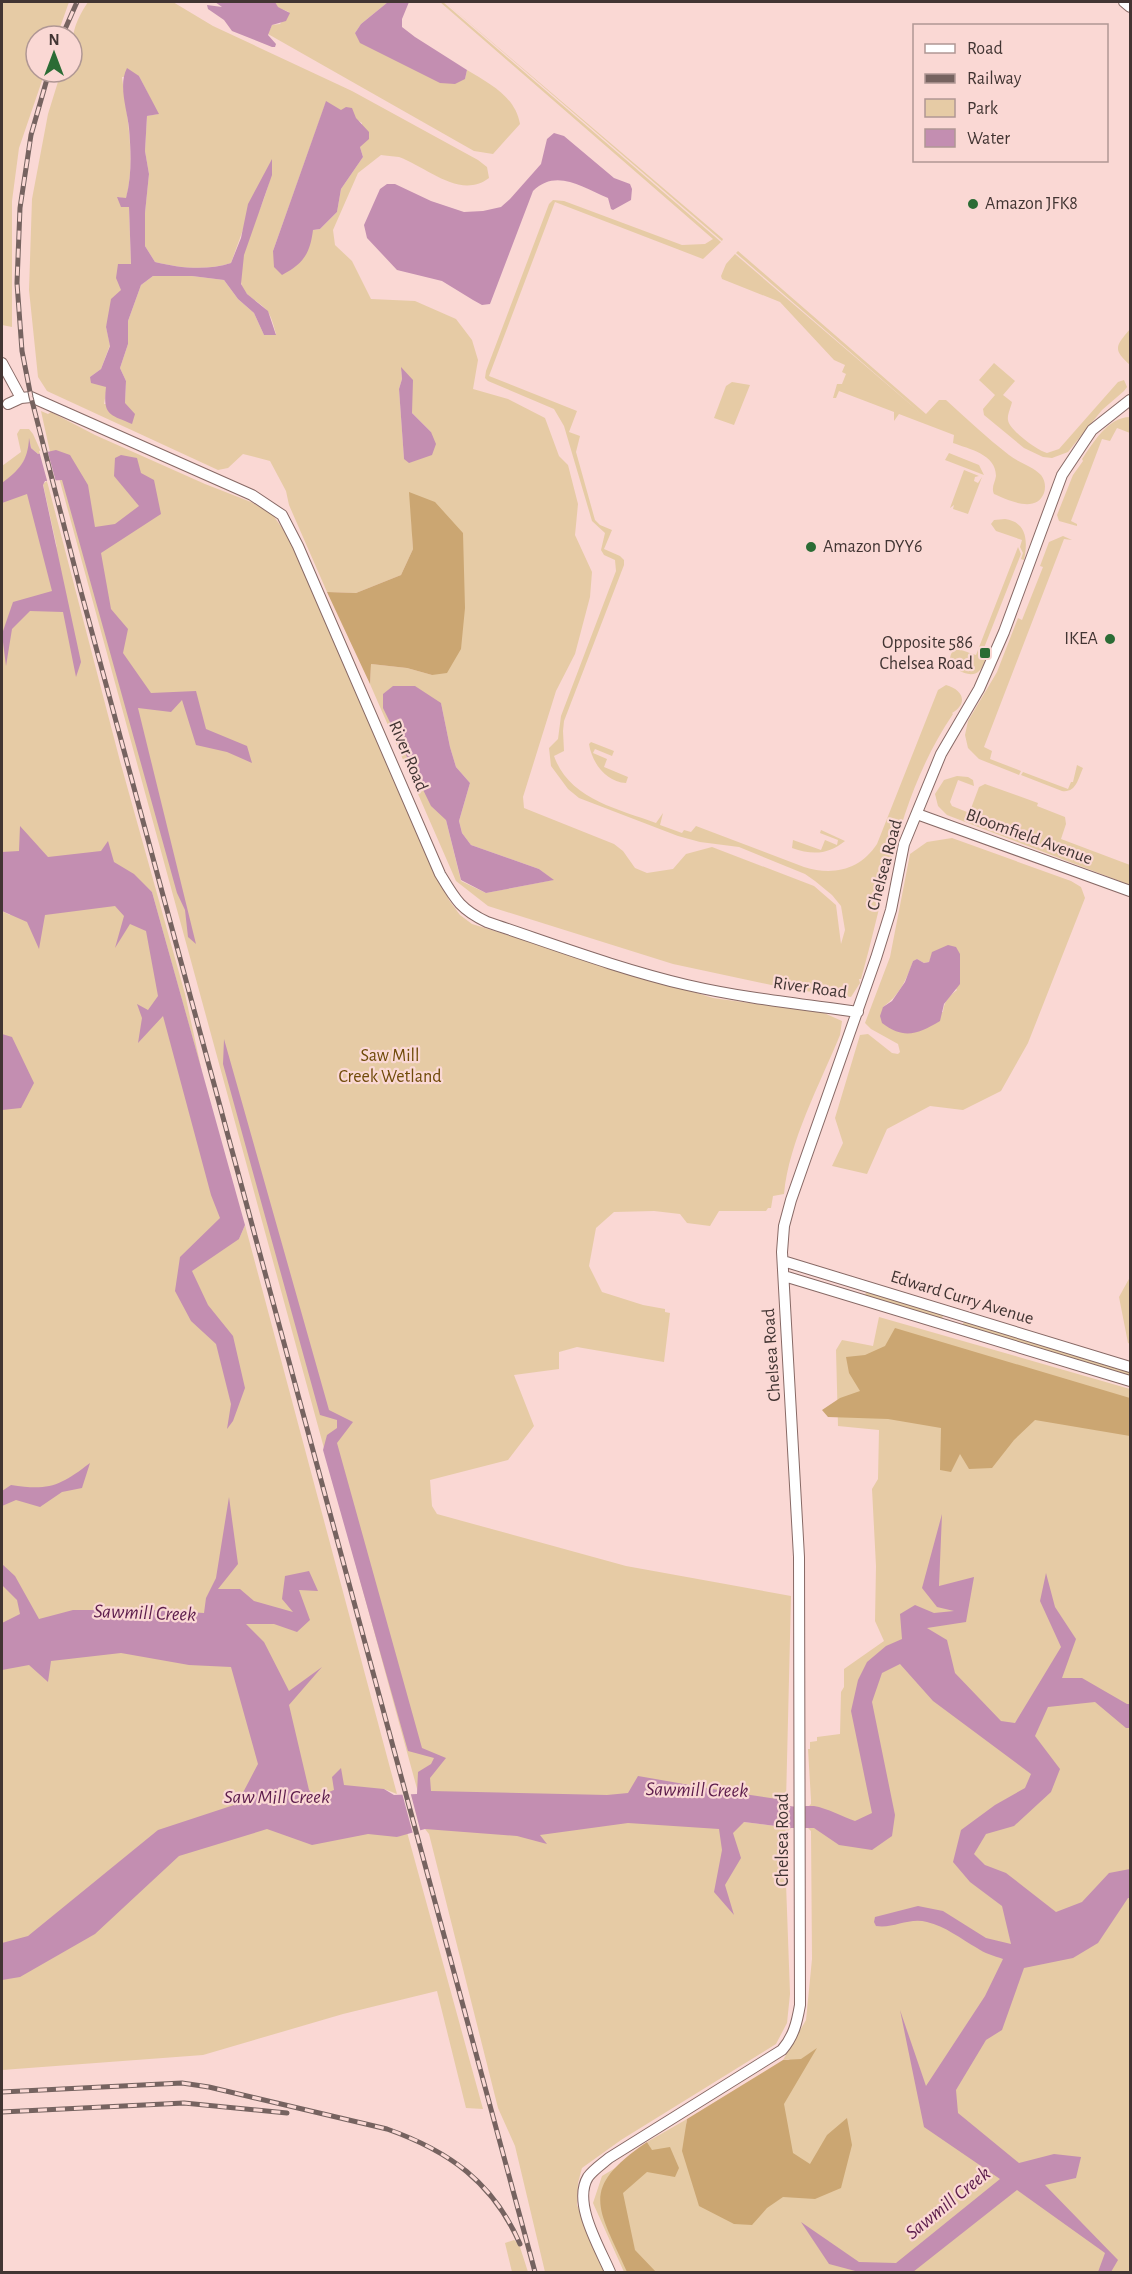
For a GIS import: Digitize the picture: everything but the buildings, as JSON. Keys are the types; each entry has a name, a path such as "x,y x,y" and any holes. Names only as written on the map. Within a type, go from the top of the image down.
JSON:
{"street":[{"path":"1124,2 1131,7"},
{"path":"2,363 21,398 8,404"},
{"name":"River Road","path":"21,398 31,397 231,485 252,495 282,515 303,557 440,874 454,897 468,913 487,922 635,971 684,984 723,993 858,1012"},
{"name":"Chelsea Road","path":"610,2272 584,2208 583,2188 589,2176 609,2158 782,2050 791,2040 797,2025 800,2005 799,1557 783,1261 784,1226 891,910 904,844 941,754 979,689 1004,632 1062,475 1092,430 1131,400"},
{"name":"Bloomfield Avenue","path":"917,814 1131,891"},
{"name":"Edward Curry Avenue","path":"783,1261 1131,1367"},
{"name":"Edward Curry Avenue","path":"784,1276 1131,1381"},
{"path":"950,1326 954,1313"}],"green space":[{"path":"2,2 69,2 61,24 24,24 24,84 41,84 19,148 12,201 12,327 2,325"},
{"path":"88,2 173,2 213,26 352,91 487,167 489,178 478,184 455,184 399,157 381,155 358,173 333,230 335,245 352,261 371,299 415,301 456,319 472,340 478,360 473,389 508,399 545,418 559,456 568,465 578,504 575,535 592,572 590,597 575,654 556,691 523,797 524,808 614,844 623,851 635,868 647,873 673,869 686,854 712,847 814,886 836,905 841,944 845,930 841,906 832,895 805,874 739,847 700,842 678,836 579,798 568,789 551,766 549,748 558,739 561,716 616,571 615,560 604,555 601,550 605,533 592,521 564,426 554,409 488,381 485,378 486,371 549,204 553,200 564,201 682,245 705,244 713,239 440,2 443,2 721,242 703,259 555,202 489,376 577,411 569,432 580,436 576,452 595,520 612,530 604,549 624,560 564,721 564,751 554,756 561,771 571,783 611,807 656,823 663,813 660,825 682,833 684,830 691,832 696,826 804,867 835,871 845,869 862,860 877,844 938,690 946,685 957,690 962,702 952,713 919,777 896,843 861,979 859,979 860,983 851,997 790,989 673,964 488,906 456,881 370,684 371,664 407,668 432,675 410,492 413,549 401,575 356,593 327,592 289,505 286,491 270,461 243,454 228,468 218,470 47,391 38,377 29,290 32,199 48,114 57,84 84,84 84,24 76,24","holes":["139,76 158,114 147,116 145,151 149,174 145,213 145,246 155,262 193,268 222,266 231,263 258,188 272,160 267,191 244,251 241,282 248,295 268,312 276,334 264,335 254,313 238,299 224,280 192,276 153,276 141,285 128,321 128,344 120,368 126,381 125,403 104,404 107,387 90,377 101,369 110,345 106,327 121,290 118,264 131,265 129,207 118,197 126,199 130,169 130,138 122,77","326,102 362,123 360,147 363,157 341,189 337,212 320,229 313,230 273,251","401,368 412,413 431,432 404,459 399,389 402,379","441,703 456,767 470,783 459,821 462,833 471,845 539,869 553,880 486,893 461,881 446,820"]},
{"path":"275,2 388,2 361,24 355,33 465,79 467,70 493,86 507,98 520,124 493,154 474,151 268,34 272,25 280,24 289,12 277,7"},
{"path":"445,2 723,239 722,241"},
{"path":"738,251 926,414 939,400 946,400 1009,455 1038,472 1045,486 1040,499 1035,503 1021,504 994,494 996,476 992,462 974,450 953,443 954,435 899,414 894,421 894,412 839,391 836,398 833,398 837,384 842,384 846,374 842,372 845,365 834,360 780,302 722,279 726,264 735,254 924,416 736,253"},
{"path":"1130,329 1130,365 1120,355 1118,347"},
{"path":"994,363 1015,381 1003,395 1012,402 1008,416 1010,424 1024,440 1047,453 1059,449 1118,382 1124,380 1127,387 1102,410 1068,452 1052,458 1043,457 1024,448 984,415 983,409 995,395 979,380"},
{"path":"732,382 750,385 734,425 714,418 726,386"},
{"name":"Saw Mill Creek Wetland","path":"41,411 48,414 51,412 95,435 251,502 273,515 287,535 449,900 460,915 472,924 713,998 824,1013 842,1021 840,1035 799,1133 787,1174 784,1194 773,1196 771,1208 766,1211 719,1211 710,1226 687,1223 680,1214 654,1211 614,1212 596,1228 589,1266 602,1292 643,1305 665,1309 665,1312 670,1313 664,1362 577,1347 559,1352 559,1369 514,1375 534,1426 508,1460 430,1480 432,1506 437,1514 626,1566 791,1596 786,1802 791,1807 784,1804 419,1796 52,452 50,452"},
{"path":"1130,417 1130,433 1117,428 1110,441 1102,439 1071,521 1077,526 1059,521 1057,515 1073,475 1086,453 1108,426 1122,418"},
{"path":"20,429 29,429 42,454 38,454 31,448 30,443 29,451 19,470 57,548 43,484 47,481 120,761 185,994 202,1072 152,892 140,881 239,1239 245,1225 397,1794 384,1789 397,1837 407,1832 483,2109 466,2108 437,1991 343,2014 203,2055 2,2070 2,911 10,915 2,866 2,466 21,452 17,434"},
{"path":"949,453 979,465 984,475 945,460"},
{"path":"964,470 979,476 975,477 974,481 978,483 982,477 968,514 953,509 954,505 950,508"},
{"path":"1005,519 1022,528 1026,539 1024,560 1021,559 1022,540 996,531 991,524 994,520"},
{"path":"1063,536 1072,540 1064,539 984,747 992,751 990,759 1021,771 1019,775 979,759 968,748 965,735 968,721 997,672 1018,618 1022,620 1043,567 1040,566 1049,542"},
{"path":"1018,547 1021,554 982,653 987,656 984,663 977,673 964,673 952,664 951,655 955,650 959,650 976,655"},
{"path":"591,742 614,751 612,756 595,749 593,753 607,759 604,767 628,777 626,783 612,779 601,770 593,758 589,744"},
{"path":"1077,765 1083,768 1076,784 1067,791 1021,775 1023,772 1068,789 1073,782"},
{"path":"957,776 968,777 973,780 974,786 958,780 950,802 952,806 970,811 979,787 985,784 1038,803 1037,806 1065,817 1066,824 1061,839 1130,865 1130,885 947,815 938,806 935,794 944,780"},
{"path":"821,830 845,841 839,846 820,852 806,852 792,848 793,840 821,850 825,840 837,845 838,840 820,833"},
{"path":"952,838 1071,881 1081,887 1085,898 1028,1043 1001,1091 963,1110 930,1106 887,1129 867,1174 832,1166 843,1143 835,1118 860,1035 868,1034 892,1053 900,1052 898,1044 871,1029 865,1023 890,957 910,854 927,842","holes":["931,957 957,990 947,999 943,1012 883,1007 898,992 913,961 917,959 924,963 929,962"]},
{"path":"1130,1277 1130,1344 1119,1297"},
{"path":"866,1292 943,1315 942,1319 865,1296"},
{"path":"879,1317 1130,1389 1130,2272 624,2272 593,2203 602,2176 650,2147 647,2142 687,2119 686,2124 790,2059 783,2060 806,2020 812,1959 811,1831 808,1828 811,1828 811,1807 808,1807 811,1800 808,1749 810,1749 810,1742 817,1741 817,1737 840,1734 844,1669 884,1641 875,1621 876,1566 872,1489 878,1479 879,1430 838,1426 836,1350 842,1340 873,1346"},
{"path":"964,1322 1130,1372 1130,1378 962,1325"},
{"path":"630,1818 744,1822 791,1828 787,1832 785,1855 790,1994 787,2023 776,2044 621,2140 582,2168 578,2183 577,2205 606,2272 545,2272 515,2146 498,2108 429,1834 425,1829"},
{"path":"514,2240 519,2244 528,2272 512,2272 505,2243"}],"shaded area":[{"path":"409,492 435,502 463,533 465,608 461,649 447,673 432,675 407,668 371,664 370,684 327,592 356,593 401,575 413,549"},
{"path":"895,1328 1130,1398 1130,1436 1035,1420 1014,1440 992,1468 969,1469 960,1454 951,1472 940,1470 941,1428 888,1419 828,1417 822,1410 840,1398 860,1391 849,1373 846,1357 865,1355 885,1346"},
{"path":"817,2048 784,2104 793,2153 810,2164 827,2135 847,2118 852,2145 841,2188 815,2199 783,2197 767,2208 752,2225 734,2224 699,2206 682,2151 687,2119 783,2060 801,2059"},
{"path":"647,2142 652,2150 670,2147 679,2168 675,2177 647,2172 623,2193 635,2250 656,2272 627,2272 602,2215 600,2200 603,2187 611,2173 625,2158"}],"water":[{"path":"215,2 275,2 278,7 290,13 286,21 272,25 268,35 276,44 272,47 232,31 224,20 208,9 207,5 222,7"},
{"path":"388,2 409,2 402,19 402,27 467,70 465,79 455,84 440,83 360,43 355,33 361,24"},
{"path":"127,68 139,76 159,114 147,116 145,151 149,174 145,213 145,246 155,262 193,268 222,266 231,263 241,238 248,204 272,159 272,175 244,255 241,284 247,294 268,311 276,335 264,335 254,313 238,299 224,280 192,276 153,276 141,285 128,321 128,344 120,368 126,381 125,403 135,414 132,424 109,412 105,403 106,387 91,383 90,377 101,369 110,346 106,327 111,299 121,290 116,278 118,264 131,264 129,207 121,207 117,197 126,198 130,172 129,128 123,89"},
{"path":"326,101 341,110 346,107 352,108 356,118 369,132 369,139 360,147 363,157 341,189 337,212 320,229 313,230 310,246 304,257 295,267 282,275 274,267 273,251"},
{"path":"554,133 564,136 614,178 630,184 631,200 613,210 608,198 579,185 560,180 542,184 533,191 490,304 482,305 442,281 397,270 367,238 364,225 380,189 387,184 395,184 431,201 464,212 501,207 541,164 547,139"},
{"path":"401,367 413,380 412,413 431,432 436,444 432,455 409,463 404,459 399,389 402,379"},
{"path":"29,438 31,448 38,454 56,450 70,455 88,485 95,527 115,524 139,506 114,476 115,458 121,455 137,458 141,473 154,480 161,514 101,553 111,609 128,629 123,653 151,693 196,691 206,729 247,746 252,763 227,752 196,745 182,700 171,712 138,708 196,944 188,937 185,910 177,893 62,480 45,481 43,485 81,662 76,677 63,612 30,611 12,629 6,666 2,634 13,602 52,591 27,494 2,503 2,483 22,464 27,453"},
{"path":"393,686 415,686 441,703 456,767 470,783 459,821 462,833 471,845 539,869 554,880 486,893 461,880 446,820 431,806 383,708 383,694"},
{"path":"20,826 48,857 101,851 108,841 114,862 134,874 152,892 245,1225 239,1239 192,1271 208,1305 233,1336 245,1388 233,1421 227,1429 231,1404 216,1344 191,1321 175,1291 180,1257 220,1218 211,1195 163,1016 138,1043 142,1018 137,1004 148,1010 158,996 146,931 130,924 115,948 124,916 115,906 45,915 39,949 27,922 2,911 2,852 19,851"},
{"path":"948,945 956,947 960,954 960,984 944,1004 940,1021 911,1033 897,1032 882,1023 880,1016 883,1007 892,1001 905,982 913,961 917,959 924,963 929,962 932,952"},
{"path":"2,1034 12,1037 34,1083 21,1108 2,1110"},
{"name":"Saw Mill Creek","path":"224,1039 329,1410 353,1422 337,1443 422,1748 446,1758 430,1778 431,1791 607,1795 628,1793 638,1776 779,1799 791,1806 814,1806 855,1821 872,1813 851,1711 858,1680 867,1662 886,1646 902,1639 900,1614 915,1605 934,1613 954,1611 937,1607 922,1588 942,1514 939,1586 974,1577 966,1622 927,1628 947,1640 955,1673 1001,1721 1015,1723 1061,1647 1040,1601 1046,1573 1055,1607 1076,1639 1062,1678 1082,1678 1130,1704 1130,1728 1126,1728 1095,1702 1048,1707 1035,1736 1060,1769 1051,1792 1014,1826 986,1834 974,1854 985,1865 1006,1873 1056,1912 1082,1902 1109,1873 1130,1869 1130,1898 1098,1943 1073,1958 1024,1968 1002,2030 986,2040 956,2090 958,2113 1019,2163 1054,2154 1081,2157 1076,2178 1045,2185 1118,2260 1111,2272 1098,2272 1105,2253 1017,2190 913,2272 859,2272 829,2264 801,2222 859,2262 896,2263 1000,2179 924,2127 900,2010 926,2086 985,1996 1003,1959 983,1951 934,1924 914,1921 876,1926 874,1922 875,1917 918,1906 943,1911 986,1938 1011,1944 1002,1906 970,1882 953,1862 961,1830 995,1805 1025,1788 1031,1774 933,1701 900,1664 882,1673 872,1702 895,1815 892,1836 872,1850 839,1845 814,1828 791,1828 744,1822 733,1833 741,1858 725,1885 734,1915 714,1892 722,1850 719,1829 628,1823 540,1835 547,1844 517,1836 425,1829 397,1837 368,1834 312,1845 267,1829 179,1856 95,1934 20,1977 2,1980 2,1943 28,1936 158,1830 237,1804 258,1764 231,1667 189,1665 121,1653 51,1661 48,1682 29,1665 2,1670 2,1623 20,1614 17,1600 2,1585 2,1564 15,1576 39,1619 73,1610 152,1610 204,1613 206,1598 216,1578 229,1497 238,1564 218,1589 240,1589 254,1601 293,1612 282,1599 285,1576 309,1571 318,1591 299,1590 310,1620 297,1632 274,1624 246,1624 264,1642 289,1691 322,1667 289,1705 309,1790 316,1797 334,1790 332,1777 341,1768 344,1785 384,1789 394,1795 417,1794 418,1772 431,1764 434,1758 408,1751 323,1450 327,1435 337,1428 337,1420 320,1415 223,1064"},
{"path":"90,1463 82,1488 62,1492 40,1507 16,1500 2,1506 2,1491 11,1485 45,1487 54,1485"}],"pier":[{"path":"47,449 56,482 48,484 39,451"},
{"path":"410,1791 421,1833 413,1834 402,1793"}],"railway":[{"path":"67,24 77,2"},
{"path":"46,84 31,135 20,208 17,283 22,351 31,397 80,588 535,2272"},
{"path":"2,2092 182,2083 209,2087 387,2129 430,2148 467,2172 497,2203 520,2244"},
{"path":"2,2112 184,2103 287,2113"}],"place":[{"name":"Amazon JFK8","path":"973,204"},
{"name":"Amazon DYY6","path":"811,547"},
{"name":"IKEA","path":"1110,639"},
{"name":"Opposite 586 Chelsea Road","path":"985,653"}],"water label":[{"name":"Sawmill Creek","path":"145,1613"},
{"name":"Sawmill Creek","path":"697,1790"},
{"name":"Sawmill Creek","path":"948,2203"}]}
